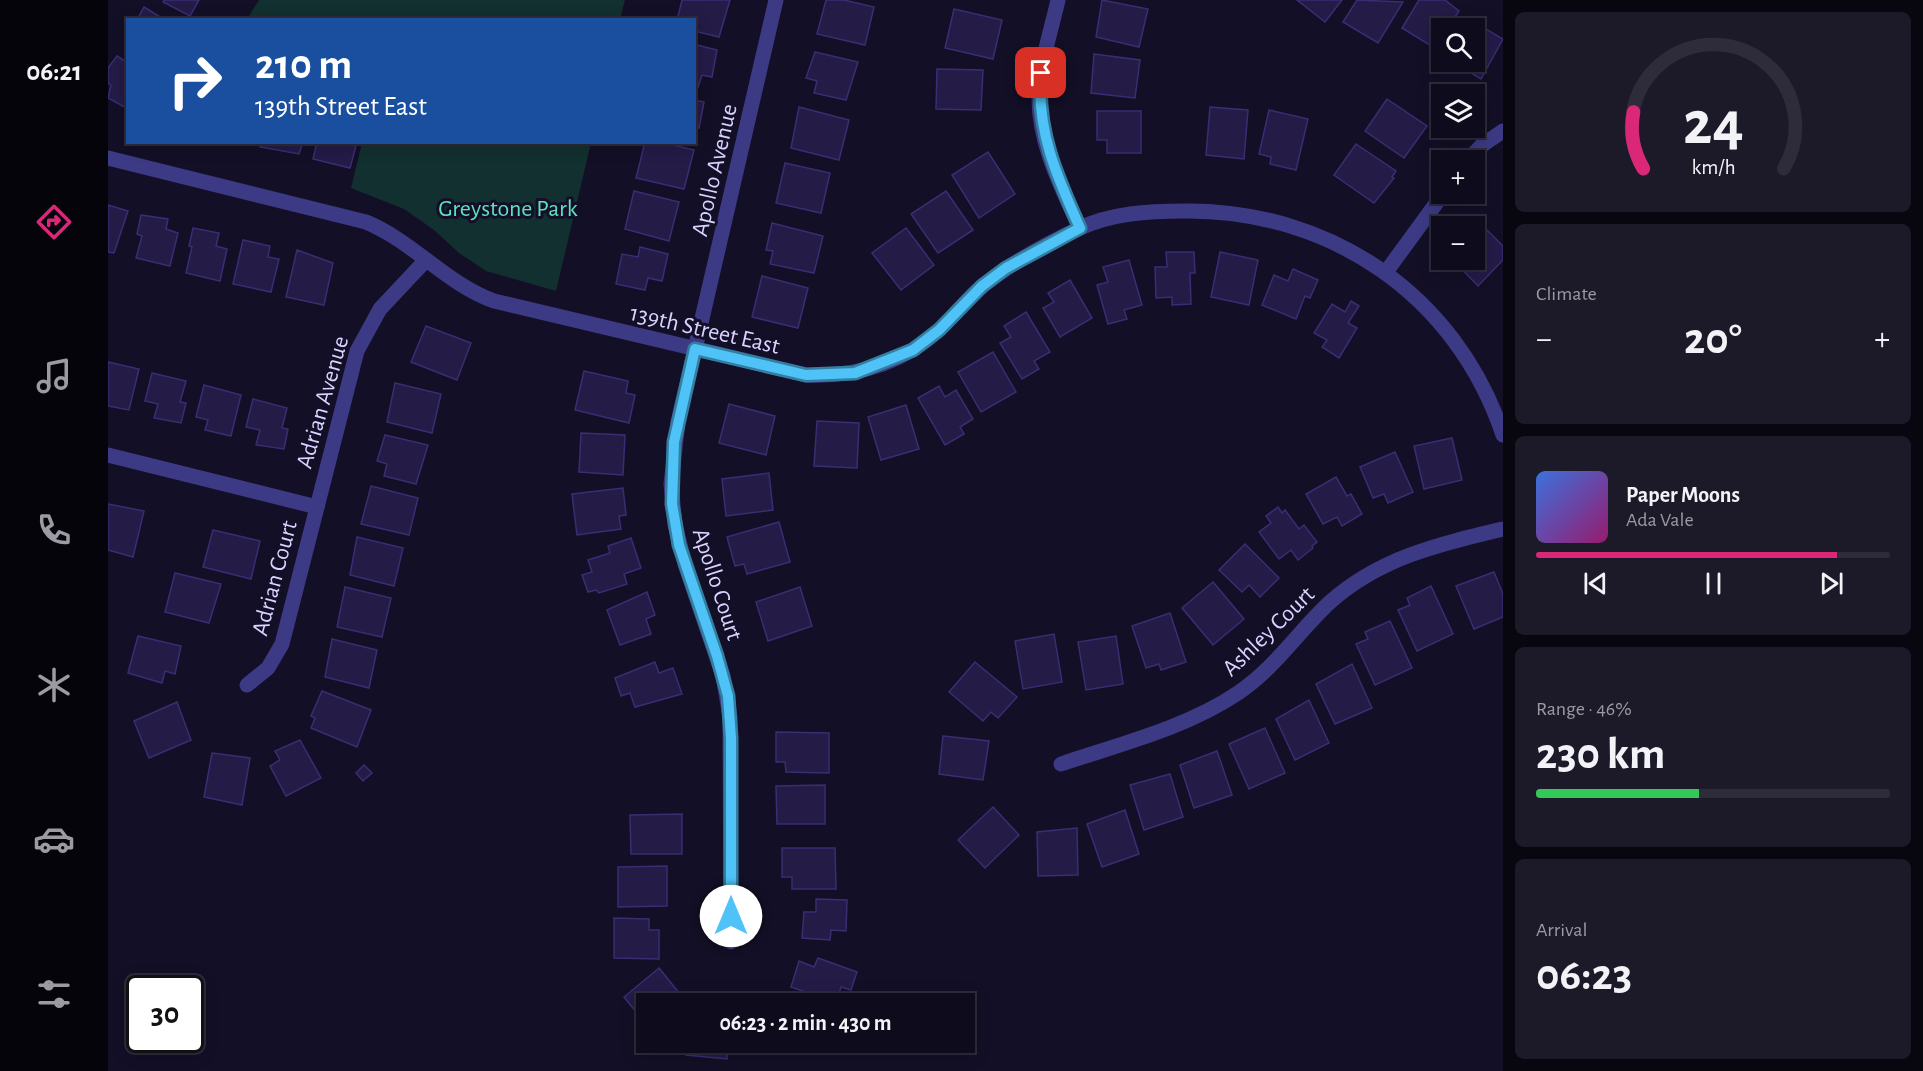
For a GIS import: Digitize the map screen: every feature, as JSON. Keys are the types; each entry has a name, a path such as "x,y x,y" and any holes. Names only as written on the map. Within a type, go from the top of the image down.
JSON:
{"street":[{"name":"Apollo Avenue","path":"695,349 776,0"},
{"path":"1058,0 1041,73 1039,97 1041,123 1049,154 1080,228"},
{"path":"1477,150 1503,131"},
{"name":"139th Street East","path":"108,158 366,222 398,238 459,286 494,301 806,375 855,373 913,350 939,330 982,286 1006,268 1080,228 1113,217 1150,211 1234,213 1304,229 1348,249 1386,272 1426,308 1458,345 1484,388 1503,435"},
{"path":"1386,272 1436,204"},
{"name":"Adrian Avenue","path":"317,507 352,367 363,336 380,309 426,260"},
{"name":"Apollo Court","path":"695,349 674,442 672,504 679,545 717,656 728,696 731,738 731,942"},
{"path":"108,455 317,507"},
{"name":"Adrian Court","path":"247,685 268,668 282,644 317,507"},
{"name":"Ashley Court","path":"1061,764 1181,722 1238,693 1271,667 1328,604 1382,566 1422,549 1503,529"}],"green space":[{"path":"259,0 625,0 620,18 248,18"},
{"name":"Greystone Park","path":"362,144 591,144 556,291 486,271 459,253 434,230 404,209 351,188"}],"building":[{"path":"164,0 199,0 190,16 163,2"},
{"path":"682,0 730,0 719,37 696,31 696,18 678,18"},
{"path":"826,0 844,0 874,7 865,45 817,34"},
{"path":"1102,0 1148,9 1139,47 1096,37"},
{"path":"1297,0 1342,0 1325,22"},
{"path":"1357,0 1403,2 1378,43 1343,22"},
{"path":"1419,0 1445,0 1459,11 1454,18 1431,18 1431,46 1402,28"},
{"path":"144,7 162,18 138,18"},
{"path":"954,9 1002,20 993,59 945,48"},
{"path":"1485,28 1503,39 1485,72"},
{"path":"697,45 717,50 712,77 702,75 698,87 696,86"},
{"path":"815,52 858,62 846,100 814,93 817,81 806,78"},
{"path":"1094,54 1140,60 1135,98 1091,93"},
{"path":"117,56 126,62 126,108 108,98 111,85 108,83 108,68"},
{"path":"937,69 983,70 981,110 936,109"},
{"path":"1469,72 1485,72 1481,79"},
{"path":"1387,99 1427,126 1404,158 1365,131"},
{"path":"696,100 704,102 699,128 696,127"},
{"path":"799,107 849,120 839,160 791,148"},
{"path":"1210,107 1248,110 1244,159 1206,155"},
{"path":"1269,110 1308,119 1296,170 1270,164 1271,157 1259,154"},
{"path":"1097,111 1141,111 1141,153 1107,153 1107,140 1097,140"},
{"path":"261,144 302,144 299,154 260,147"},
{"path":"317,144 356,144 350,168 313,159"},
{"path":"644,144 669,144 694,150 684,189 636,178"},
{"path":"1356,144 1396,171 1392,177 1394,178 1374,203 1334,175"},
{"path":"988,152 1015,194 979,218 952,175"},
{"path":"785,163 830,173 821,213 776,203"},
{"path":"634,191 679,202 669,241 625,229"},
{"path":"946,191 973,230 938,253 911,214"},
{"path":"108,205 128,211 114,253 108,252"},
{"path":"141,215 168,219 166,229 178,233 170,266 136,258 142,236 137,234"},
{"path":"772,223 823,236 814,273 770,264 773,251 766,250"},
{"path":"193,228 219,233 216,246 227,249 220,281 186,273 192,247 189,246"},
{"path":"906,228 934,265 901,290 872,253"},
{"path":"1485,228 1503,246 1503,260 1478,286 1463,270 1485,270"},
{"path":"243,240 270,246 268,257 279,259 271,292 233,284"},
{"path":"640,247 668,254 662,281 648,278 645,290 616,284 622,254 638,257"},
{"path":"297,250 333,263 324,305 286,297"},
{"path":"1166,252 1194,252 1195,273 1190,273 1191,304 1172,305 1172,297 1156,298 1155,267 1167,267"},
{"path":"1220,252 1258,260 1249,305 1211,297"},
{"path":"1129,260 1142,305 1124,310 1127,319 1108,324 1097,285 1108,282 1103,267"},
{"path":"1293,269 1318,280 1310,298 1305,296 1296,319 1262,305 1274,275 1288,281"},
{"path":"762,276 808,288 798,328 752,317"},
{"path":"1070,280 1092,318 1060,337 1043,308 1054,302 1048,293"},
{"path":"1351,301 1359,306 1348,323 1357,328 1339,358 1322,347 1327,340 1314,333 1332,304 1345,312"},
{"path":"1026,312 1050,352 1034,361 1039,369 1022,379 1000,343 1011,337 1004,326"},
{"path":"426,326 471,343 457,380 411,362"},
{"path":"993,352 1016,392 981,412 958,372"},
{"path":"108,362 139,369 129,410 108,406"},
{"path":"584,371 628,381 626,393 635,395 629,423 575,410"},
{"path":"152,373 186,381 180,402 186,403 181,423 154,418 158,404 145,401"},
{"path":"395,383 441,394 432,433 387,422"},
{"path":"204,385 241,395 231,436 205,430 208,420 196,417"},
{"path":"939,386 945,397 956,390 973,419 960,427 964,434 945,445 918,398"},
{"path":"253,399 287,408 282,428 288,429 284,449 256,445 260,430 246,427"},
{"path":"729,404 775,416 766,455 719,443"},
{"path":"906,405 919,449 881,460 868,417"},
{"path":"817,421 859,423 857,468 814,466"},
{"path":"581,433 625,435 623,475 579,472"},
{"path":"385,435 428,445 416,484 384,476 387,464 377,461"},
{"path":"1452,438 1462,480 1424,489 1414,446"},
{"path":"1395,452 1413,492 1388,503 1384,494 1373,498 1360,467"},
{"path":"769,473 773,510 726,516 722,479"},
{"path":"1336,477 1347,496 1351,494 1362,514 1342,526 1337,517 1323,524 1306,494"},
{"path":"371,486 418,498 409,535 361,524"},
{"path":"623,488 626,515 619,516 621,529 577,535 572,494"},
{"path":"108,504 144,511 133,557 108,550"},
{"path":"1278,507 1282,513 1285,510 1299,529 1304,525 1317,542 1298,560 1291,550 1279,559 1259,532 1271,523 1266,516"},
{"path":"779,522 790,562 747,574 744,564 735,566 727,537"},
{"path":"213,530 260,541 251,579 203,567"},
{"path":"357,537 403,548 394,586 350,575"},
{"path":"631,538 641,568 624,574 627,584 599,593 596,590 588,592 582,575 592,572 588,560 610,553 608,546"},
{"path":"1245,544 1279,578 1260,597 1249,585 1242,592 1219,570"},
{"path":"1494,572 1503,594 1503,617 1474,629 1456,586"},
{"path":"175,573 221,584 209,623 165,612"},
{"path":"1213,582 1244,619 1213,645 1182,608"},
{"path":"1431,586 1453,634 1417,651 1398,610 1410,605 1407,598"},
{"path":"345,587 391,598 382,637 337,627"},
{"path":"800,587 812,626 768,641 756,602"},
{"path":"647,592 655,615 646,619 651,634 620,645 607,610"},
{"path":"1170,613 1186,662 1161,670 1159,664 1146,668 1132,626"},
{"path":"1390,621 1412,668 1375,685 1356,644 1368,639 1365,632"},
{"path":"1054,634 1062,682 1023,689 1015,641"},
{"path":"138,636 181,646 175,674 165,671 162,683 128,673"},
{"path":"1116,636 1123,684 1086,690 1078,642"},
{"path":"332,639 377,650 369,688 325,677"},
{"path":"655,662 659,673 673,668 682,694 635,707 630,693 621,696 615,678"},
{"path":"975,662 1017,697 998,718 991,712 983,721 949,692"},
{"path":"1352,664 1372,708 1335,724 1316,684"},
{"path":"322,691 371,710 357,747 311,728 315,718 311,716"},
{"path":"1309,700 1329,743 1295,760 1276,719"},
{"path":"177,702 191,740 149,758 134,721"},
{"path":"1265,728 1285,773 1249,789 1229,744"},
{"path":"776,732 829,733 829,773 786,772 785,762 776,762"},
{"path":"943,736 989,741 983,780 939,774"},
{"path":"300,740 321,778 286,796 270,766 280,760 275,751"},
{"path":"1217,751 1232,795 1194,808 1180,765"},
{"path":"212,753 250,758 242,805 204,797"},
{"path":"364,765 372,773 363,781 356,773"},
{"path":"1170,774 1183,817 1144,830 1130,785"},
{"path":"825,785 825,824 777,824 776,786"},
{"path":"993,807 1019,835 985,868 958,840"},
{"path":"1125,810 1139,854 1102,867 1087,824"},
{"path":"682,814 682,854 631,854 630,815"},
{"path":"1077,828 1078,875 1038,876 1037,832"},
{"path":"782,848 835,848 836,889 792,889 792,877 782,877"},
{"path":"667,866 667,906 618,907 618,867"},
{"path":"816,899 847,900 846,931 831,930 830,940 802,938 804,912 816,912"},
{"path":"614,918 649,919 649,930 659,930 659,959 614,958"},
{"path":"818,958 857,972 851,990 841,987 839,993 809,993 791,987 799,961 814,967"},
{"path":"659,968 679,993 636,993 636,1012 624,997"},
{"path":"686,1053 727,1053 727,1059 686,1055"}],"route":[{"path":"731,916 731,738 728,696 717,656 679,545 672,504 674,442 695,349 806,375 831,376 855,373 883,364 913,350 939,330 982,286 1006,268 1080,228 1049,154 1041,123 1039,97 1041,73"}]}
